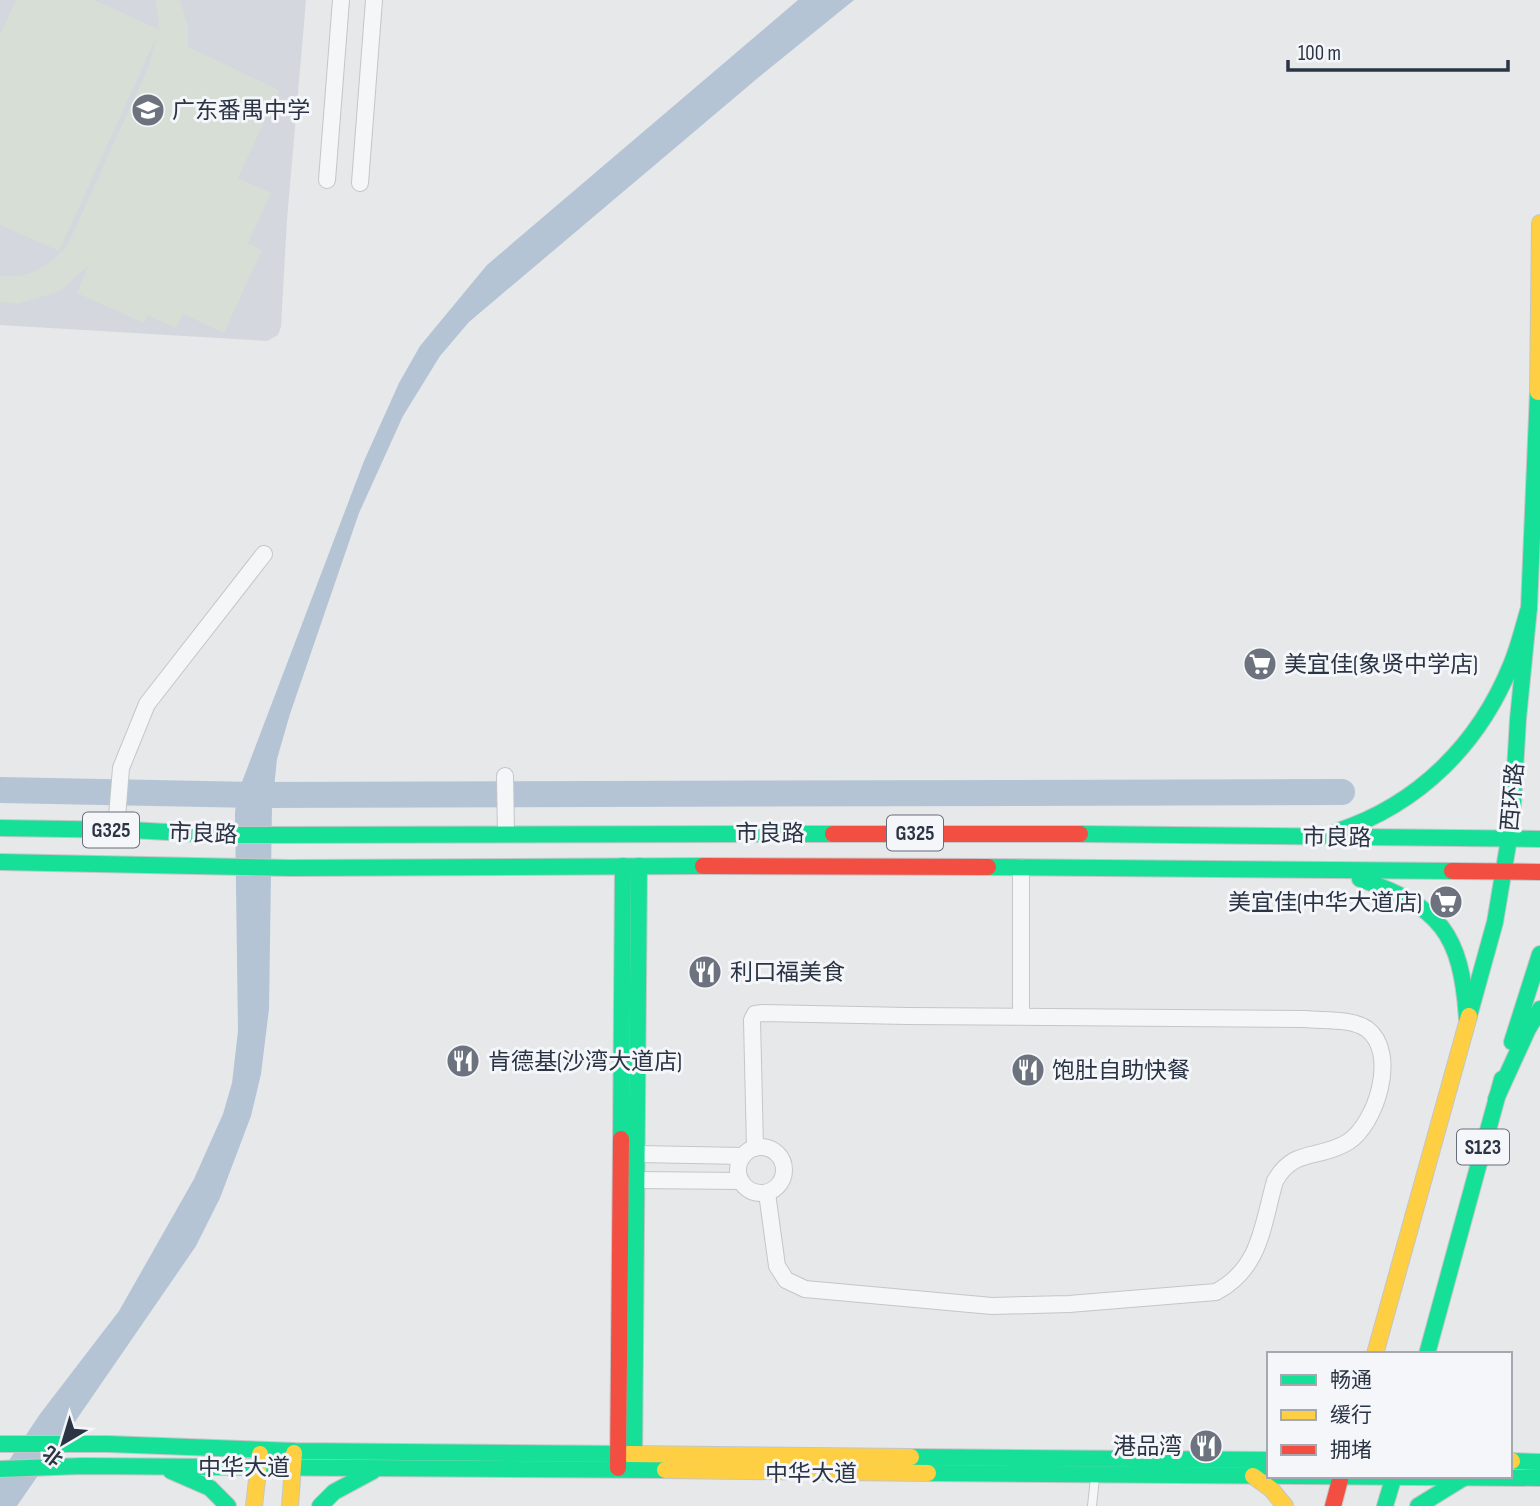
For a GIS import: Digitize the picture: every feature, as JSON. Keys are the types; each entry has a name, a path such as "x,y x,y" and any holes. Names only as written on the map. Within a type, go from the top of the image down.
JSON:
{"main road":[{"name":"西环路","path":"1376,1352 1494,922 1509,839 1529,608 1538,405 1540,223"},
{"path":"1299,850 1395,806 1426,785 1449,762 1473,733 1493,702 1511,666 1529,608"},
{"name":"市良路","path":"0,828 118,823 221,835 506,826 1157,834 1299,850 1329,870 1540,872"},
{"name":"市良路","path":"0,862 291,868 1021,867 1540,839"},
{"path":"626,1463 638,1154 631,866"},
{"path":"626,1463 631,866"},
{"path":"1329,870 1399,892 1422,906 1440,922 1452,940 1461,962 1466,986 1467,1019"},
{"name":"S123","path":"1431,1350 1496,1099 1540,954"},
{"path":"1496,1099 1528,1029 1540,1010"},
{"name":"中华大道","path":"0,1444 102,1444 259,1459"},
{"path":"254,1506 259,1459"},
{"path":"289,1506 294,1459"},
{"name":"中华大道","path":"294,1459 379,1469 626,1463 1267,1460"},
{"name":"中华大道","path":"0,1469 158,1467 294,1459 1267,1476"},
{"path":"1512,1461 1540,1462"},
{"path":"158,1467 210,1488 228,1506"},
{"path":"320,1506 334,1492 379,1469"},
{"path":"1254,1476 1271,1489 1285,1506"},
{"path":"1333,1506 1341,1478"},
{"path":"1385,1506 1393,1478"},
{"path":"1418,1506 1465,1478"},
{"name":"中华大道","path":"1465,1478 1540,1478"}],"street":[{"path":"327,180 341,0"},
{"path":"360,183 374,0"},
{"path":"118,823 121,768 147,704 264,554"},
{"path":"505,776 506,826"},
{"path":"1021,867 1021,1016"},
{"path":"638,1154 749,1152 762,1147 777,1153 785,1167 782,1182 777,1188 767,1193 750,1191 741,1181 738,1168 749,1152 752,1020 755,1014 1305,1019 1355,1023 1374,1036 1382,1052 1381,1082 1370,1115 1349,1142 1292,1161 1281,1171 1275,1181 1251,1260 1232,1283 1216,1292 1069,1304 992,1306 805,1289 786,1280 777,1266 767,1193"},
{"path":"637,1180 741,1181"}],"lane":[{"path":"1092,1506 1095,1475"}],"shaded area":[{"name":"广东番禺中学","path":"0,0 306,0 287,220 281,327 278,335 267,341 0,325"},
{"name":"广东番禺中学","path":"16,0 94,0 158,29 155,0 180,0 188,27 188,47 279,90 238,178 271,193 248,243 262,250 224,333 183,314 176,328 147,315 144,323 77,293 89,265 60,291 18,304 0,302 0,276 22,275 40,269 55,258 69,242 148,68 157,36 59,251 0,225 0,35"}],"water":[{"path":"798,0 854,0 469,322 440,356 403,416 359,513 277,759 272,807 269,1009 261,1074 251,1116 220,1198 196,1246 17,1506 0,1506 0,1474 40,1414 119,1311 194,1179 223,1114 232,1083 238,1031 237,795 364,461 399,383 420,346 487,265"}],"waterway":[{"path":"0,790 257,795 1342,792"}],"traffic: fast":[{"path":"1469,1016 1495,922 1512,821 1518,719 1529,608 1538,392"},
{"path":"1338,831 1395,805 1443,768 1464,745 1498,694 1514,658 1529,608"},
{"path":"0,828 131,830 221,835 833,834"},
{"path":"1080,834 1540,839"},
{"path":"0,862 291,868 703,866"},
{"path":"621,1139 623,866"},
{"path":"634,1468 639,866"},
{"path":"988,867 1452,871"},
{"path":"1360,879 1410,901 1442,927 1452,944 1459,965 1467,1019"},
{"path":"1512,1042 1540,954"},
{"path":"1496,1099 1540,1009"},
{"path":"1428,1352 1502,1079"},
{"path":"0,1444 108,1444 295,1451 628,1454"},
{"path":"911,1457 1267,1460"},
{"path":"1512,1461 1540,1462"},
{"path":"0,1469 82,1466 665,1470"},
{"path":"171,1471 210,1488 228,1506"},
{"path":"320,1506 334,1492 373,1471"},
{"path":"928,1473 1267,1476"},
{"path":"1385,1506 1393,1478"},
{"path":"1418,1506 1463,1478"},
{"path":"1512,1478 1540,1478"}],"traffic: slow":[{"path":"1538,392 1540,223"},
{"path":"1376,1352 1469,1016"},
{"path":"290,1506 294,1453"},
{"path":"254,1506 260,1454"},
{"path":"628,1454 911,1457"},
{"path":"665,1470 928,1473"},
{"path":"1253,1476 1271,1489 1285,1506"}],"traffic: jam":[{"path":"833,834 1080,834"},
{"path":"703,866 988,867"},
{"path":"1452,871 1540,872"},
{"path":"618,1468 621,1139"},
{"path":"1333,1506 1340,1478"}],"place":[{"name":"广东番禺中学","path":"148,110"},
{"name":"美宜佳(象贤中学店)","path":"1260,664"},
{"name":"美宜佳(中华大道店)","path":"1446,902"},
{"name":"利口福美食","path":"705,972"},
{"name":"肯德基(沙湾大道店)","path":"463,1061"},
{"name":"饱肚自助快餐","path":"1028,1070"},
{"name":"港品湾","path":"1206,1446"}]}
